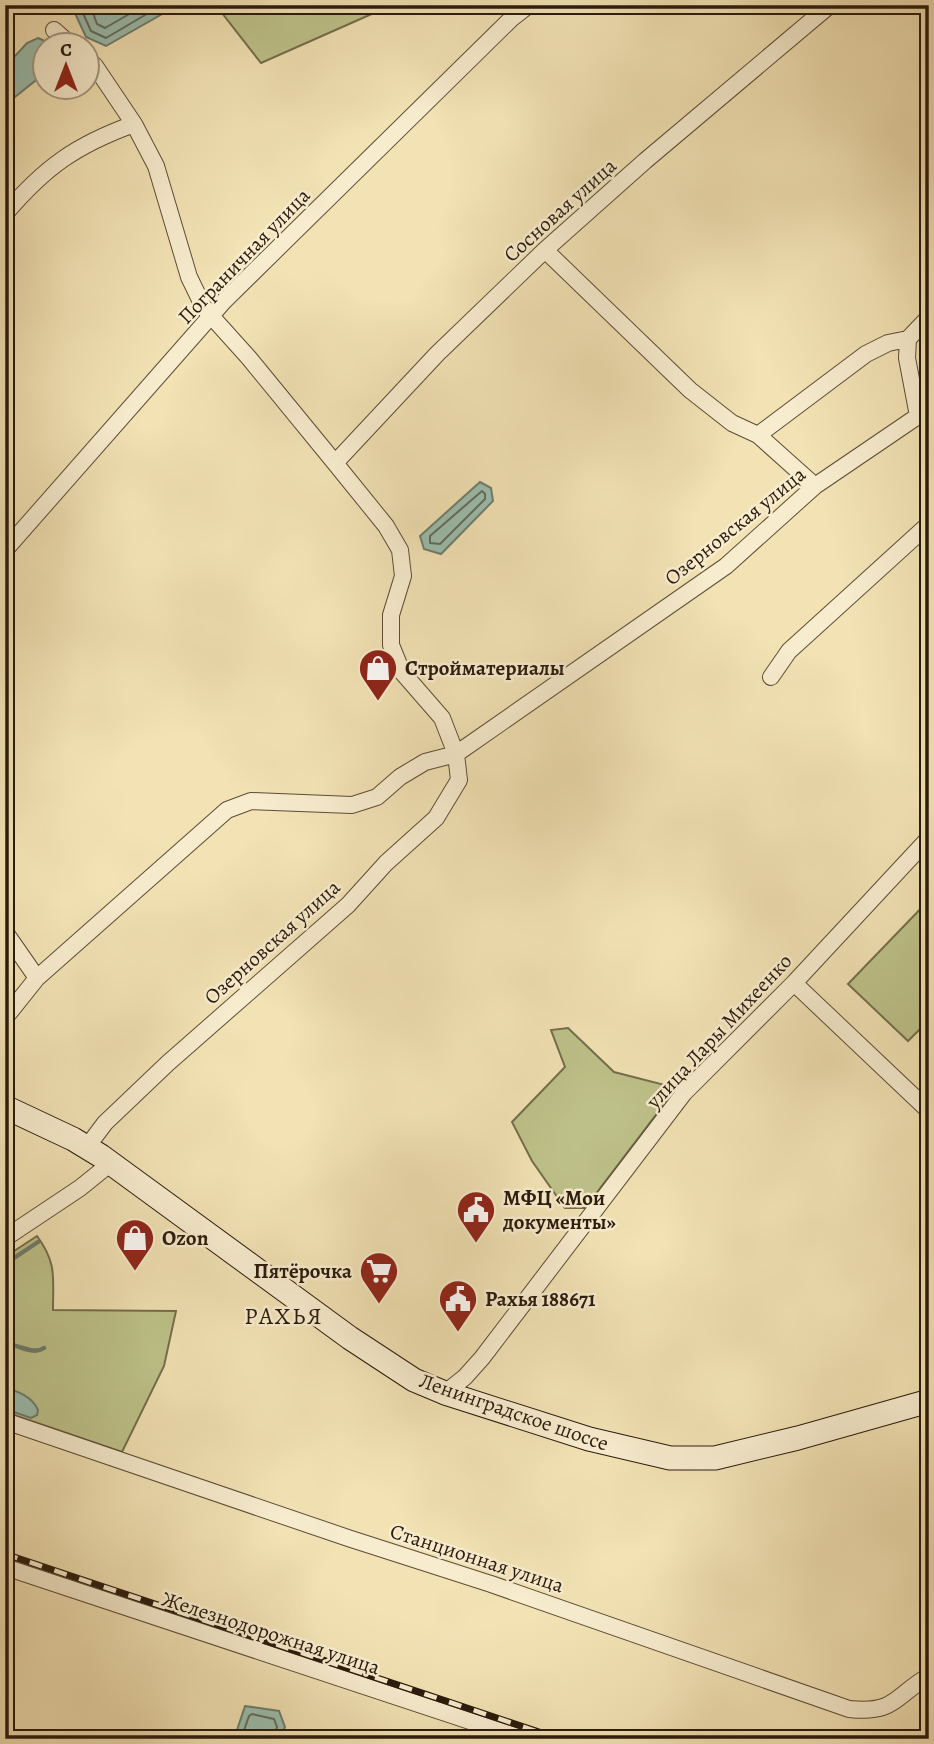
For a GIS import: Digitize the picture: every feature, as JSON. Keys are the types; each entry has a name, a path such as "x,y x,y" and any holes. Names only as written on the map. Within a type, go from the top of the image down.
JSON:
{"street":[{"name":"Пограничная улица","path":"5,550 224,301 511,19 529,5"},
{"name":"Сосновая улица","path":"335,463 437,354 545,250 645,161 830,5"},
{"path":"102,76 134,124 156,166 189,277 204,308 335,463 386,526 400,550 403,576 391,615 391,645 402,672 442,718 456,754"},
{"path":"5,214 26,190 67,154 134,124"},
{"path":"545,250 690,390 732,423 758,435 815,486"},
{"path":"758,435 866,354 888,343 908,340 929,317"},
{"name":"Озерновская улица","path":"5,1018 37,978 227,810 251,801 352,805 377,797 400,777 425,762 456,754 726,566 815,486 923,422 907,358 908,340"},
{"path":"771,677 789,651 929,524"},
{"name":"Озерновская улица","path":"87,1147 105,1123 168,1063 348,905 386,863 436,818 459,780 456,754"},
{"name":"улица Лары Михеенко","path":"445,1393 465,1377 482,1358 684,1093 794,983 929,838"},
{"path":"5,932 37,978"},
{"path":"794,983 929,1111"},
{"name":"Ленинградское шоссе","path":"5,1107 87,1147 111,1163 378,1358 414,1380 445,1393 589,1439 670,1458 735,1455 929,1401"},
{"path":"5,1238 80,1188 111,1163"},
{"name":"Станционная улица","path":"5,1421 341,1536 491,1584 849,1709 866,1711 885,1707 900,1700 918,1682 929,1676"},
{"name":"Железнодорожная улица","path":"5,1567 524,1739"}],"green space":[{"path":"224,5 392,5 261,63 222,13"},
{"path":"929,900 929,1020 908,1041 848,984"},
{"path":"568,1028 614,1072 665,1085 671,1095 585,1208 565,1208 532,1161 512,1122 565,1067 551,1030"},
{"path":"37,1236 51,1263 53,1310 176,1311 164,1366 122,1452 5,1412 5,1257"}],"water":[{"path":"77,5 178,5 106,46 102,44 102,32 84,32 73,9"},
{"path":"32,41 32,83 5,105 5,67"},
{"path":"480,482 491,488 493,501 441,554 424,549 420,536"},
{"path":"5,1389 29,1398 38,1410 37,1415 31,1418 5,1409"},
{"path":"245,1706 279,1711 285,1727 280,1739 234,1739"}],"waterway":[{"path":"5,1264 38,1242"},
{"path":"5,1345 35,1351 44,1348"}],"railway":[{"path":"5,1554 560,1739"}],"place":[{"name":"Стройматериалы","path":"378,702"},
{"name":"МФЦ «Мои документы»","path":"476,1244"},
{"name":"Ozon","path":"135,1272"},
{"name":"Пятёрочка","path":"379,1305"},
{"name":"Рахья 188671","path":"458,1333"}],"district":[{"name":"РАХЬЯ","path":"284,1316"}]}
